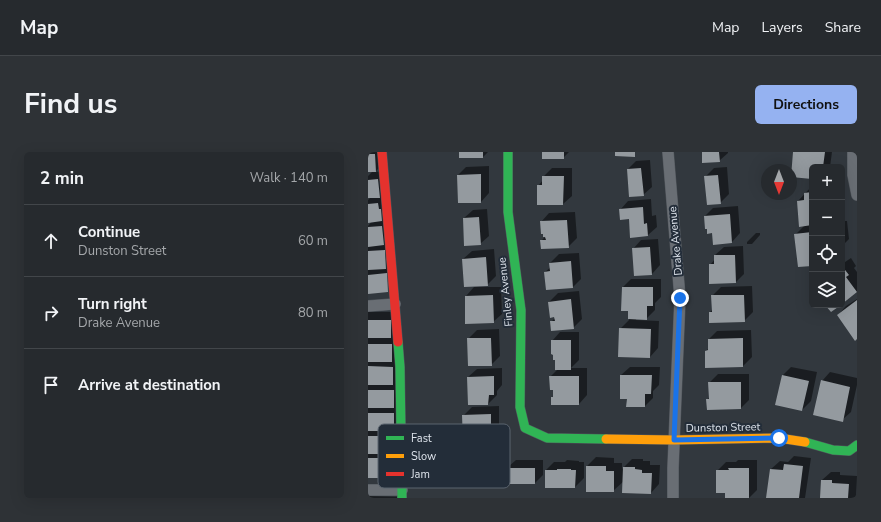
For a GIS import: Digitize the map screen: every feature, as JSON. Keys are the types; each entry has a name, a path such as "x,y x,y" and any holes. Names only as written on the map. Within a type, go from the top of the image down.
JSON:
{"street":[{"path":"382,152 400,367 401,424"},
{"name":"Finley Avenue","path":"508,152 508,212 521,310 520,407 525,428"},
{"name":"Drake Avenue","path":"668,152 680,298 673,498"},
{"path":"853,152 853,175 857,195"},
{"path":"368,306 395,304"},
{"name":"Dunston Street","path":"525,428 547,438 674,440 779,438 807,442 833,450 849,451 857,445"},
{"path":"368,490 402,494"}],"building":[{"path":"459,152 483,152 483,158 459,158"},
{"path":"542,152 564,152 564,159 542,159"},
{"path":"615,152 635,152 635,157 615,156"},
{"path":"702,152 719,152 720,162 702,163"},
{"path":"793,152 825,152 823,164 809,164 809,179 797,178 797,164 792,164"},
{"path":"368,154 375,154 376,172 368,172"},
{"path":"641,168 644,196 629,197 627,169"},
{"path":"481,174 481,203 458,203 457,175"},
{"path":"718,175 721,204 707,205 704,176"},
{"path":"542,176 564,176 563,205 537,205 537,185 542,185"},
{"path":"378,179 380,198 368,198 368,180"},
{"path":"809,192 809,225 799,227 797,201 804,200 804,193"},
{"path":"378,203 379,209 381,209 382,221 368,223 368,204"},
{"path":"643,207 644,224 647,223 648,236 630,238 629,219 620,220 619,209"},
{"path":"730,214 732,243 713,245 712,233 707,234 707,229 705,229 704,216"},
{"path":"479,217 481,245 464,246 463,218"},
{"path":"567,220 569,248 541,249 540,240 546,240 545,237 543,237 543,234 541,234 540,221"},
{"path":"382,226 384,245 368,247 368,227"},
{"path":"809,232 809,266 798,267 794,234"},
{"path":"650,247 652,275 634,276 632,248"},
{"path":"385,250 386,269 368,270 368,251"},
{"path":"714,255 735,255 736,283 709,284 709,264 714,264"},
{"path":"486,257 488,286 464,287 462,259"},
{"path":"571,261 573,288 546,290 544,272 550,271 549,263"},
{"path":"845,270 849,275 846,277 857,292 845,302"},
{"path":"387,273 388,292 368,294 368,275"},
{"path":"622,287 653,287 653,306 647,306 647,320 628,319 628,311 621,311"},
{"path":"493,295 494,323 465,324 465,296"},
{"path":"711,295 744,295 745,322 709,323 709,312 712,312"},
{"path":"571,299 574,329 551,331 550,321 555,321 554,317 550,318 548,302"},
{"path":"857,300 857,339 855,341 837,315"},
{"path":"828,308 837,308 831,312"},
{"path":"368,320 391,320 391,338 368,338"},
{"path":"619,328 651,329 650,358 618,357"},
{"path":"467,338 491,338 492,366 468,366"},
{"path":"743,338 743,367 705,368 705,351 708,350 708,339"},
{"path":"551,340 571,340 571,370 555,370 555,360 553,360 553,355 551,354"},
{"path":"368,344 392,344 392,362 368,362"},
{"path":"368,366 393,367 393,385 368,385"},
{"path":"620,375 652,375 651,394 645,394 645,407 626,407 627,399 620,399"},
{"path":"782,375 809,381 802,411 775,405"},
{"path":"494,376 494,395 489,395 488,405 468,405 467,377"},
{"path":"549,376 579,376 579,405 551,405 553,390 550,390"},
{"path":"821,380 850,387 843,422 813,415"},
{"path":"708,382 741,382 741,409 707,410 706,399 709,399"},
{"path":"368,390 394,390 394,408 368,408"},
{"path":"368,413 394,413 394,424 378,424 378,431 368,431"},
{"path":"491,414 491,424 462,424 462,415"},
{"path":"368,436 378,436 378,454 368,454"},
{"path":"368,458 378,458 378,478 368,478"},
{"path":"784,464 803,466 799,498 766,498 770,469 783,470"},
{"path":"586,466 606,466 606,471 614,471 614,492 586,492"},
{"path":"623,467 635,467 635,469 642,470 642,473 652,473 651,494 622,493"},
{"path":"510,468 535,468 535,484 510,484"},
{"path":"728,468 749,468 749,498 725,498 725,493 716,493 716,470 729,470"},
{"path":"545,470 576,470 575,488 545,488"},
{"path":"821,480 832,480 832,483 849,484 848,498 820,498"}],"traffic: fast":[{"path":"508,152 508,212 521,310 520,407 525,428 547,438 606,439"},
{"path":"398,342 401,424"},
{"path":"805,442 833,450 849,451 857,445"},
{"path":"402,488 402,498"}],"traffic: slow":[{"path":"606,439 674,440 779,438 805,442"}],"traffic: jam":[{"path":"382,152 398,342"}],"route":[{"path":"680,298 674,440 779,438"}]}
